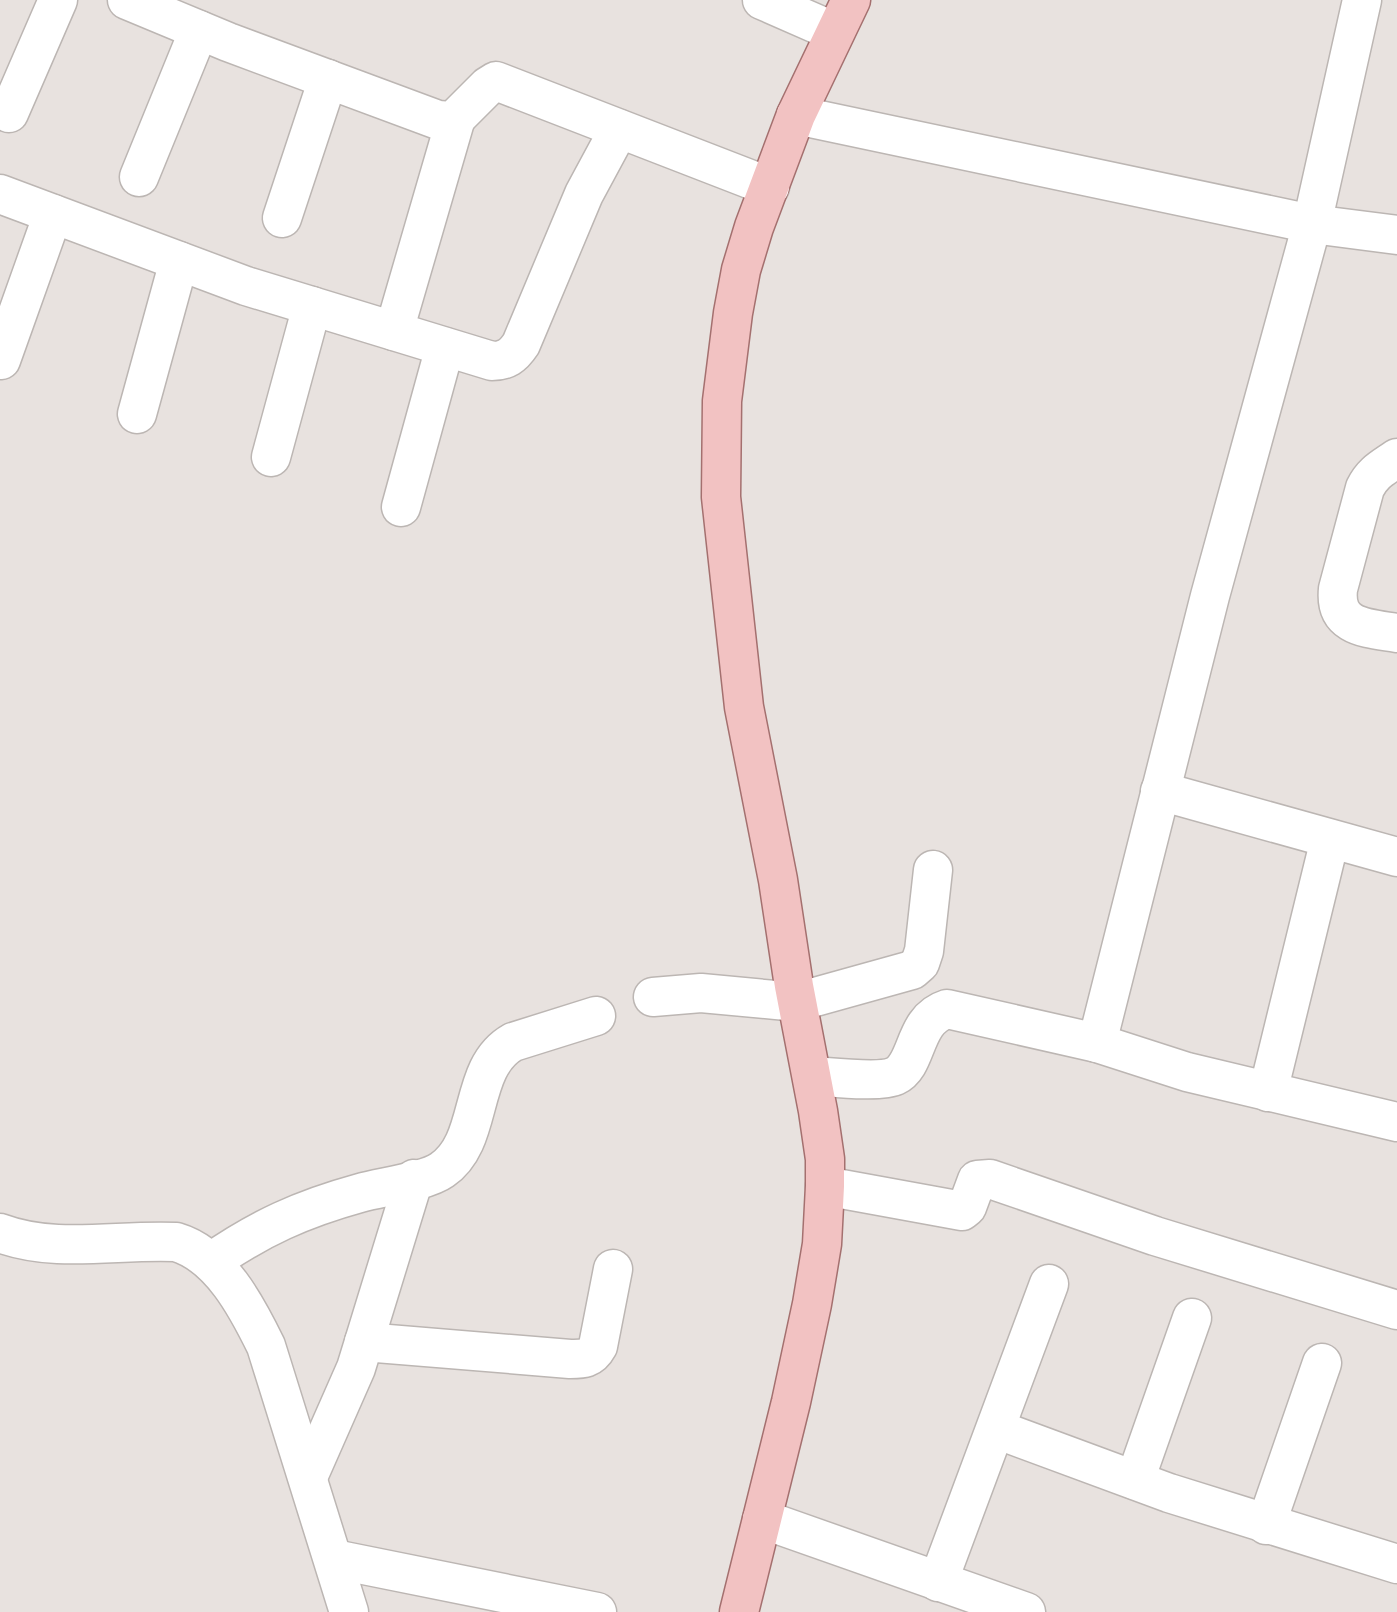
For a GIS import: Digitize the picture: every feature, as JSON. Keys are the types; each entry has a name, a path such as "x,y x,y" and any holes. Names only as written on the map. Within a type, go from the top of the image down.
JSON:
{"main road":[{"path":"739,1612 791,1402 812,1304 821,1244 825,1159 778,880 744,707 721,497 722,401 733,313 741,270 754,227 796,115 843,16"}],"street":[{"path":"9,113 58,0"},
{"path":"127,0 438,120 451,121 456,118 496,81 770,187"},
{"path":"762,0 843,16"},
{"path":"1097,1044 1214,583 1312,224 1362,0"},
{"path":"139,177 199,30"},
{"path":"282,218 328,79"},
{"path":"796,115 1312,224 1397,235"},
{"path":"394,331 456,118"},
{"path":"0,194 246,286 492,361 503,361 514,354 521,344 584,194 619,129"},
{"path":"1,360 52,214"},
{"path":"137,414 179,261"},
{"path":"271,457 312,306"},
{"path":"401,507 445,347"},
{"path":"1397,458 1378,469 1365,488 1337,601 1345,619 1359,626 1397,633"},
{"path":"1160,791 1397,857"},
{"path":"1268,1092 1330,839"},
{"path":"653,997 701,993 797,1002 912,970 920,962 924,951 933,870"},
{"path":"812,1076 881,1079 895,1076 903,1070 934,1013 947,1009 1097,1044 1187,1072 1397,1122"},
{"path":"211,1262 271,1224 317,1206 443,1170 460,1150 488,1070 504,1047 596,1016"},
{"path":"825,1186 962,1211 967,1206 977,1180 990,1179 1155,1236 1397,1310"},
{"path":"308,1477 344,1399 414,1180"},
{"path":"0,1267 17,1238 176,1242 189,1246 211,1262 244,1305 266,1346 349,1612"},
{"path":"363,1342 587,1359 594,1354 598,1346 612,1269"},
{"path":"938,1582 1049,1284"},
{"path":"1135,1480 1192,1318"},
{"path":"1266,1525 1322,1363"},
{"path":"996,1429 1266,1525 1397,1563"},
{"path":"762,1519 1026,1612"},
{"path":"334,1559 597,1612"}]}
